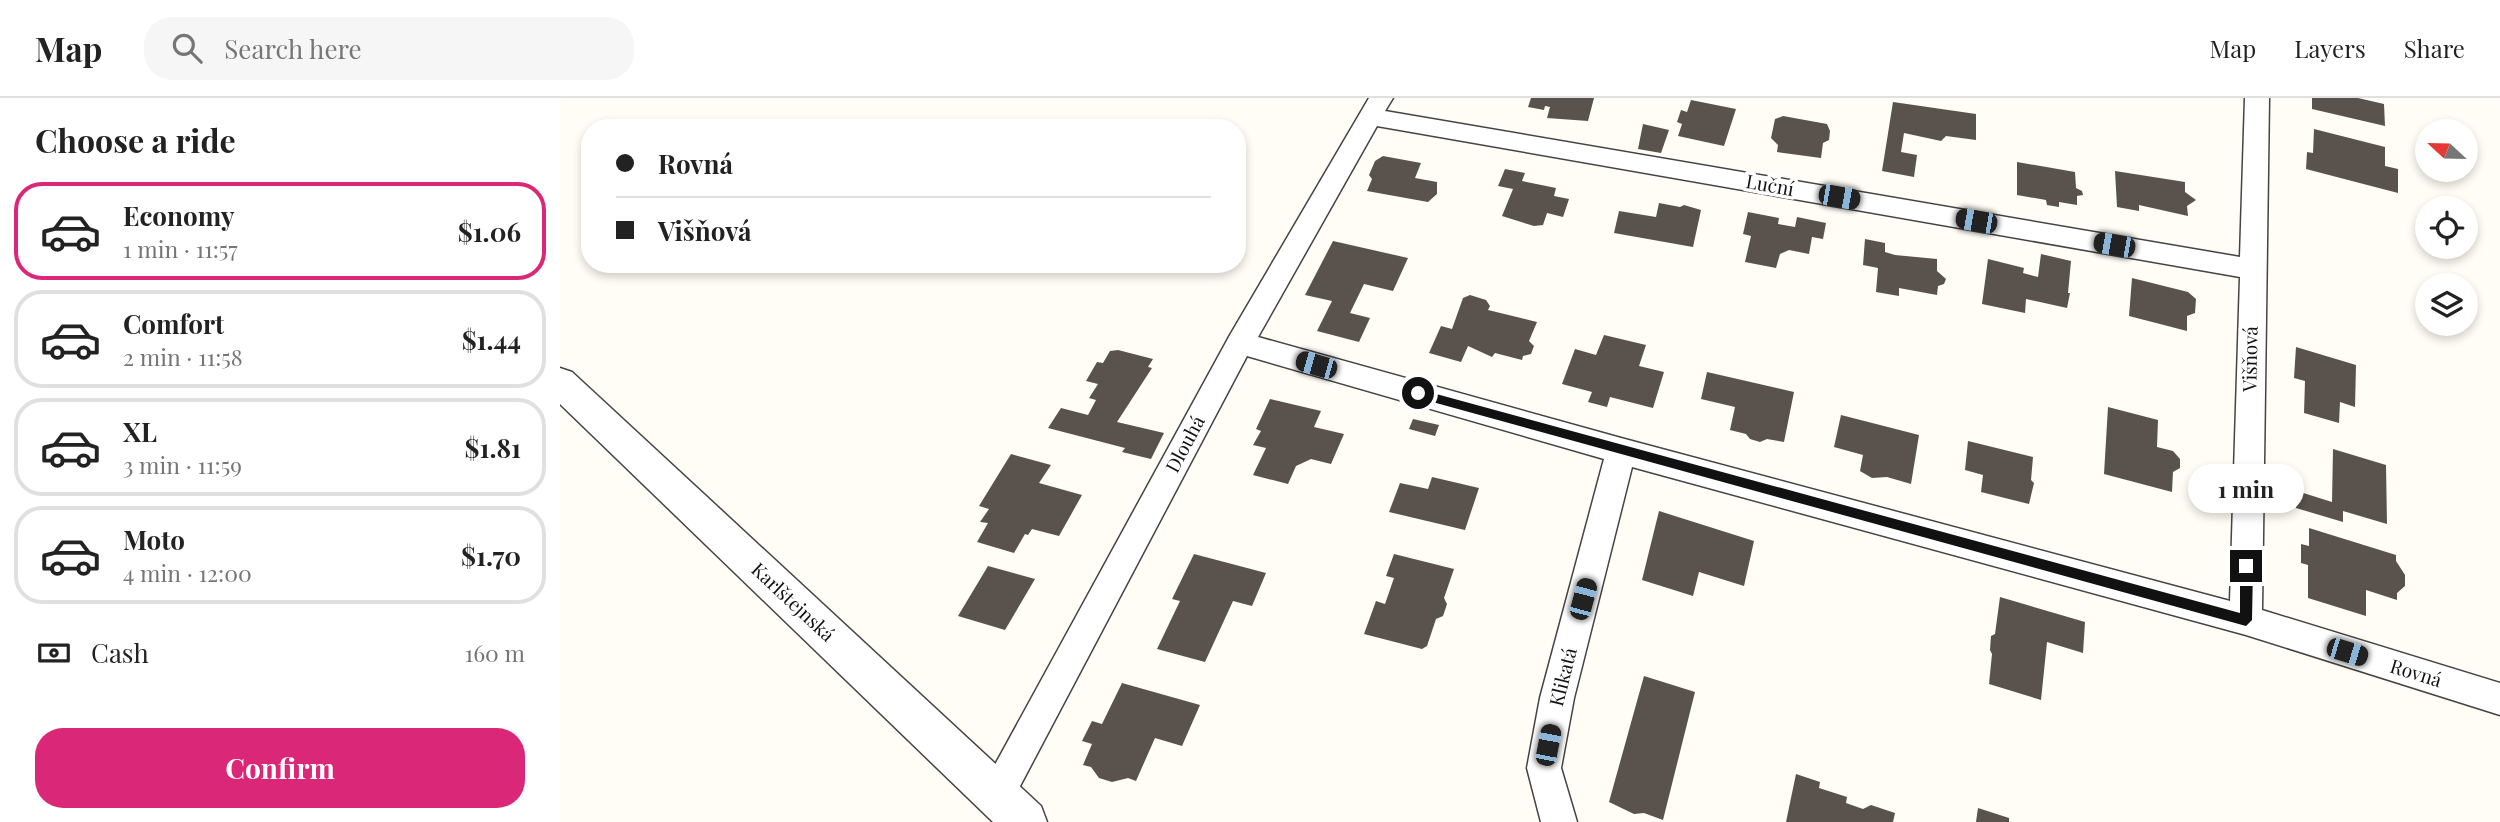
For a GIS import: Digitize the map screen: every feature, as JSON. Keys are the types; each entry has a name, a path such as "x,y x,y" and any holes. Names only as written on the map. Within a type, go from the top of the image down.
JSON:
{"street":[{"name":"Višňová","path":"2246,620 2251,268 2257,98"},
{"name":"Luční","path":"1376,107 2251,268"},
{"name":"Dlouhá","path":"997,795 1240,343 1376,107"},
{"name":"Rovná","path":"1240,343 1622,451 2246,620 2500,699"},
{"name":"Karlštejnská","path":"560,382 1025,822"},
{"name":"Klikatá","path":"1559,822 1544,768 1557,698 1622,451"}],"building":[{"path":"1531,98 1594,98 1588,121 1547,118 1550,107 1545,106 1544,110 1528,107"},
{"path":"2312,98 2358,98 2384,104 2385,126 2312,109"},
{"path":"1691,100 1736,109 1724,146 1678,136 1682,124 1677,122 1681,110 1687,112"},
{"path":"1893,102 1976,114 1976,140 1946,136 1941,141 1904,133 1901,152 1917,155 1914,177 1882,171"},
{"path":"1783,116 1827,124 1830,131 1829,140 1823,143 1821,158 1777,152 1778,145 1771,138 1775,119"},
{"path":"1643,124 1669,130 1661,153 1638,149"},
{"path":"2314,129 2385,147 2385,166 2398,169 2398,193 2306,169 2307,152 2313,153"},
{"path":"1383,156 1421,163 1415,178 1437,182 1437,194 1428,202 1367,191 1372,179 1369,175 1375,161"},
{"path":"2017,162 2075,172 2076,188 2082,191 2083,195 2077,196 2077,205 2059,202 2059,207 2047,205 2046,200 2017,195"},
{"path":"1505,169 1525,173 1522,181 1556,188 1554,196 1569,199 1563,217 1547,213 1543,225 1534,226 1502,216 1513,189 1498,186"},
{"path":"2115,171 2185,182 2185,192 2196,200 2187,206 2188,216 2139,205 2139,211 2117,207"},
{"path":"1659,203 1680,207 1684,205 1701,210 1693,247 1614,233 1619,211 1656,217"},
{"path":"1748,212 1779,218 1778,224 1795,227 1797,217 1826,223 1823,239 1812,237 1809,254 1789,250 1780,254 1776,268 1745,262 1751,236 1743,234"},
{"path":"1865,239 1885,243 1885,252 1895,255 1937,259 1937,271 1946,279 1944,284 1938,286 1937,295 1899,288 1899,296 1876,292 1878,268 1863,265"},
{"path":"1333,241 1408,258 1393,291 1364,284 1350,313 1370,318 1359,342 1317,331 1332,301 1305,295"},
{"path":"2041,254 2071,261 2067,308 2026,299 2025,313 1982,304 1988,259 2024,268 2023,273 2038,277"},
{"path":"2132,278 2188,292 2196,299 2195,313 2187,316 2187,331 2129,316"},
{"path":"1470,295 1486,300 1490,306 1488,310 1537,322 1529,341 1534,346 1531,354 1523,356 1522,360 1495,353 1492,357 1468,346 1461,362 1429,353 1441,326 1452,329 1463,298"},
{"path":"1604,335 1646,345 1639,366 1664,372 1653,408 1610,397 1607,407 1588,402 1592,392 1562,384 1575,349 1596,355"},
{"path":"2296,347 2356,365 2355,407 2340,402 2339,423 2304,413 2305,381 2294,378"},
{"path":"1118,350 1153,359 1148,367 1152,368 1117,422 1164,433 1151,459 1122,452 1125,448 1048,428 1061,408 1088,415 1096,400 1089,398 1098,384 1086,381 1097,362 1103,363 1110,351"},
{"path":"1707,372 1794,392 1784,442 1767,439 1760,442 1750,439 1746,434 1730,430 1735,407 1701,399"},
{"path":"1270,399 1321,411 1314,427 1344,434 1331,464 1311,459 1296,466 1288,484 1253,475 1266,448 1253,445 1261,431 1256,429"},
{"path":"2108,407 2158,420 2157,447 2173,451 2180,459 2180,468 2173,472 2172,492 2104,474"},
{"path":"1841,415 1919,435 1911,484 1887,477 1872,478 1860,471 1863,455 1834,447"},
{"path":"1413,419 1439,425 1435,436 1409,429"},
{"path":"1968,441 2033,457 2031,480 2034,483 2029,504 1981,492 1983,475 1965,470"},
{"path":"2333,449 2386,465 2387,524 2343,511 2343,522 2296,508 2297,491 2332,502"},
{"path":"1011,454 1051,465 1039,483 1082,495 1059,536 1032,529 1028,535 1025,534 1014,553 977,542 988,523 980,522 989,509 979,506"},
{"path":"1432,477 1479,488 1465,530 1389,512 1400,483 1428,489"},
{"path":"1659,511 1754,541 1744,586 1699,572 1693,596 1642,580"},
{"path":"2309,528 2396,555 2396,561 2405,575 2405,586 2397,593 2397,600 2366,590 2366,616 2308,598 2308,565 2301,563 2301,544 2309,546"},
{"path":"1194,554 1266,573 1252,606 1233,601 1205,662 1157,649 1180,601 1172,599"},
{"path":"1394,554 1454,569 1444,598 1447,604 1443,616 1436,619 1427,646 1422,649 1364,634 1376,601 1385,604 1394,578 1386,576"},
{"path":"988,566 1035,579 1005,630 958,616"},
{"path":"2000,597 2085,622 2083,653 2047,642 2041,700 1989,684 1991,636 1995,634"},
{"path":"1644,676 1695,692 1663,820 1644,813 1634,814 1609,802"},
{"path":"1122,683 1200,705 1182,746 1155,738 1136,781 1128,778 1112,782 1099,778 1091,767 1083,765 1092,744 1082,741 1092,721 1102,724"},
{"path":"1796,774 1820,782 1819,788 1847,797 1846,803 1863,809 1871,805 1895,813 1893,822 1786,822"},
{"path":"1978,808 2009,818 2009,822 1976,822"}],"route":[{"path":"1418,393 2246,620 2246,566"}]}
